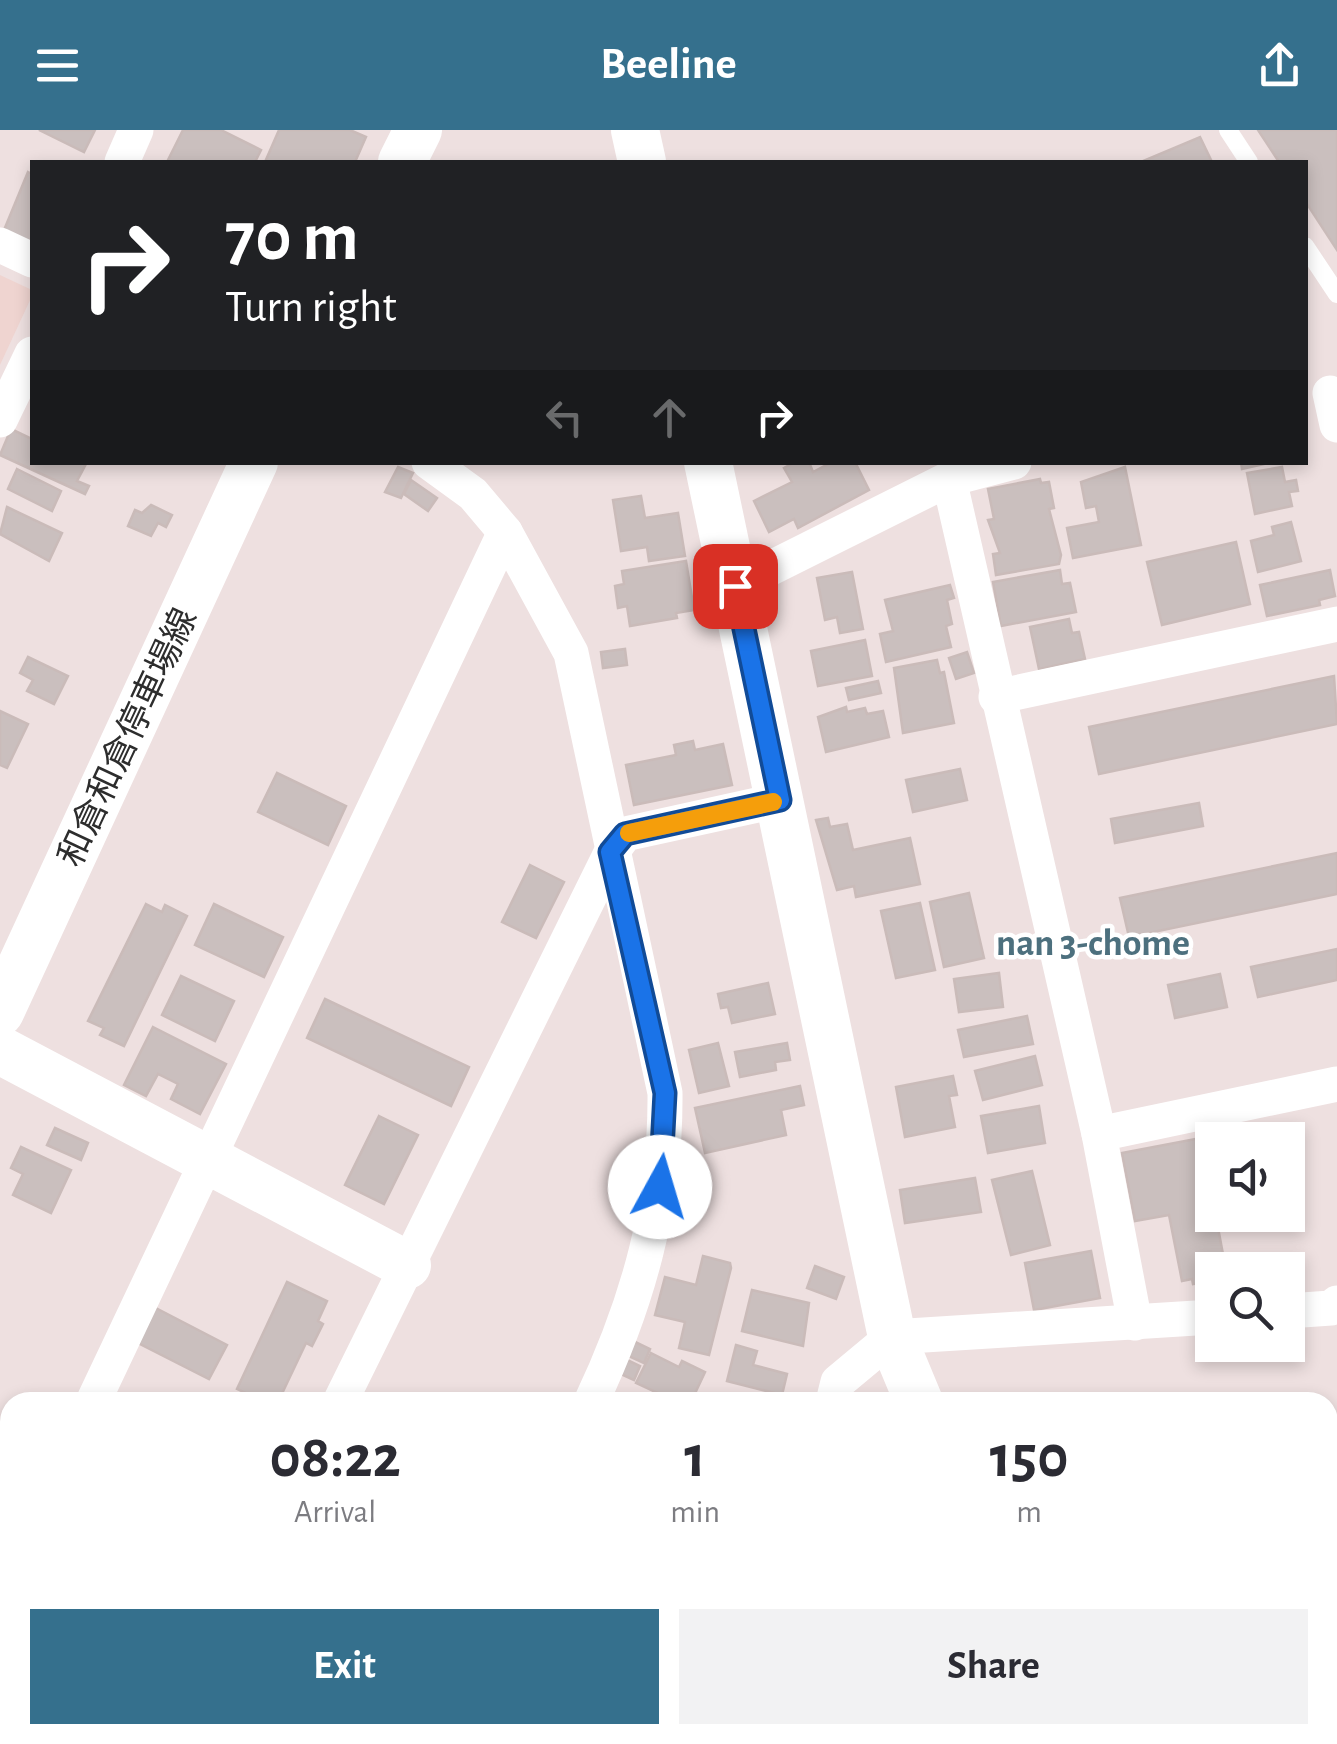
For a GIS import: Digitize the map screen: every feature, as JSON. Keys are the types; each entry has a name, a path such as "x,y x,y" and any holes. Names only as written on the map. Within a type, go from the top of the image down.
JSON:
{"street":[{"path":"123,160 136,130"},
{"path":"403,160 418,130"},
{"path":"635,130 642,160"},
{"path":"0,245 30,259"},
{"path":"0,420 30,358"},
{"name":"和倉和倉停車場線","path":"0,1012 253,465"},
{"path":"432,465 473,494 504,532 571,653 610,852 665,1093 666,1150 650,1251 596,1392"},
{"path":"709,465 892,1337 915,1392"},
{"path":"735,586 933,478 999,465"},
{"path":"933,478 996,697 1098,1134 1136,1323"},
{"path":"98,1392 504,532"},
{"path":"996,697 1337,624"},
{"path":"345,1392 610,852 625,834 780,800"},
{"path":"0,1050 406,1265"},
{"path":"1098,1134 1337,1084"},
{"path":"1305,1310 1331,1308 1337,1302"},
{"path":"836,1392 838,1382 892,1337 1195,1318"}],"lane":[{"path":"1228,130 1249,160"},
{"path":"1308,250 1337,294"}],"shaded area":[{"path":"0,275 30,289 30,300 0,365"}],"building":[{"path":"39,130 95,130 84,152"},
{"path":"183,130 221,130 261,150 256,160 168,160"},
{"path":"279,130 350,130 366,137 356,160 266,160"},
{"path":"1258,130 1337,130 1337,250 1308,206 1308,160 1278,160"},
{"path":"1200,137 1211,160 1146,160"},
{"path":"28,172 30,241 4,230"},
{"path":"11,429 30,438 30,465 85,465 77,481 89,486 85,494 0,455"},
{"path":"810,465 813,472 826,465 856,465 869,490 798,528 794,519 769,532 754,501 792,482 784,468"},
{"path":"398,467 413,473 401,498 385,492"},
{"path":"1125,467 1141,545 1073,558 1067,528 1099,522 1096,506 1086,508 1081,482"},
{"path":"1282,467 1285,482 1296,480 1298,491 1289,492 1292,506 1255,514 1247,473"},
{"path":"17,469 61,491 52,511 8,489"},
{"path":"1040,479 1041,483 1049,482 1054,508 1049,509 1061,555 1059,564 996,575 993,554 1000,553 988,520 994,519 988,489"},
{"path":"411,480 437,498 428,511 404,494"},
{"path":"641,496 645,518 678,513 685,556 649,561 647,547 621,551 613,500"},
{"path":"151,505 172,515 166,527 158,523 151,536 128,526 135,510 142,513"},
{"path":"7,507 62,533 49,561 0,534"},
{"path":"1291,522 1301,561 1258,572 1251,541 1274,535 1272,527"},
{"path":"1236,542 1250,604 1162,625 1147,562"},
{"path":"686,561 694,610 676,613 677,618 630,626 627,606 618,608 615,586 624,584 622,571"},
{"path":"1060,570 1062,584 1070,583 1076,612 1001,626 993,582"},
{"path":"1330,570 1335,596 1319,600 1320,605 1267,616 1260,585"},
{"path":"852,572 863,629 840,633 837,617 825,620 817,578"},
{"path":"950,585 954,598 947,600 952,624 946,626 951,647 886,662 880,634 893,631 885,600"},
{"path":"1069,619 1072,633 1079,632 1085,659 1039,669 1030,627"},
{"path":"865,640 872,676 818,686 811,651"},
{"path":"625,649 627,665 603,668 601,652"},
{"path":"967,652 974,673 956,679 949,658"},
{"path":"28,657 68,676 54,704 27,691 33,680 20,673"},
{"path":"937,660 940,673 944,672 954,723 903,733 894,668"},
{"path":"1334,676 1337,724 1099,774 1089,727"},
{"path":"878,681 881,693 849,700 846,688"},
{"path":"846,707 847,712 865,708 867,714 883,711 889,737 826,752 818,717"},
{"path":"0,711 28,724 7,768 0,765"},
{"path":"693,741 695,750 723,744 732,785 634,805 626,765 676,755 674,745"},
{"path":"960,769 967,800 913,812 906,780"},
{"path":"277,773 346,806 328,845 258,812"},
{"path":"1199,803 1203,826 1115,843 1111,819"},
{"path":"828,818 830,827 847,824 853,850 910,838 920,884 856,897 854,886 837,890 816,820"},
{"path":"1337,853 1337,894 1129,937 1120,898"},
{"path":"530,865 564,882 536,938 502,922"},
{"path":"969,893 984,958 944,967 930,902"},
{"path":"920,903 935,970 896,978 881,911"},
{"path":"146,904 162,912 165,905 187,916 124,1046 100,1035 104,1028 88,1021"},
{"path":"214,904 283,937 264,977 195,945"},
{"path":"1337,949 1337,980 1258,997 1251,967"},
{"path":"999,973 1003,1007 959,1012 954,979"},
{"path":"1220,974 1227,1007 1175,1018 1168,985"},
{"path":"181,976 234,1001 215,1041 162,1015"},
{"path":"768,983 775,1014 732,1023 728,1007 721,1008 718,994"},
{"path":"325,999 469,1067 451,1106 307,1038"},
{"path":"1027,1016 1033,1044 964,1057 958,1030"},
{"path":"153,1027 226,1064 200,1114 171,1099 178,1084 158,1074 146,1096 124,1085"},
{"path":"718,1043 729,1086 699,1093 689,1050"},
{"path":"787,1043 790,1060 775,1062 776,1070 740,1077 735,1052"},
{"path":"1035,1056 1042,1085 983,1100 975,1071"},
{"path":"953,1076 957,1095 949,1096 955,1127 905,1137 896,1087"},
{"path":"800,1086 804,1105 781,1110 786,1135 705,1153 695,1108"},
{"path":"1039,1106 1045,1143 988,1153 981,1116"},
{"path":"379,1116 418,1135 384,1204 345,1185"},
{"path":"55,1128 88,1143 81,1160 47,1145"},
{"path":"1195,1139 1195,1232 1219,1232 1223,1252 1195,1252 1195,1284 1192,1279 1182,1281 1169,1215 1135,1221 1122,1153"},
{"path":"21,1147 71,1170 51,1213 13,1195 23,1174 11,1168"},
{"path":"1032,1171 1050,1245 1011,1255 992,1180"},
{"path":"975,1178 981,1212 905,1223 900,1190"},
{"path":"1091,1251 1100,1298 1034,1310 1025,1263"},
{"path":"703,1256 730,1263 731,1268 709,1355 679,1348 685,1322 655,1315 665,1277 696,1285"},
{"path":"815,1266 844,1277 836,1299 807,1288"},
{"path":"287,1282 327,1301 318,1321 323,1324 312,1346 306,1343 283,1392 237,1389"},
{"path":"752,1290 809,1303 803,1346 742,1331"},
{"path":"150,1305 227,1345 209,1379 132,1340"},
{"path":"631,1340 650,1349 644,1363 624,1354"},
{"path":"736,1345 757,1351 753,1365 787,1374 783,1392 727,1381"},
{"path":"651,1353 679,1367 682,1361 705,1372 696,1392 655,1392 636,1383"},
{"path":"621,1357 640,1366 634,1380 614,1371"}],"slow traffic":[{"path":"629,833 773,802"}],"district":[{"name":"nan 3-chome","path":"1093,942"}],"route":[{"path":"660,1187 666,1150 665,1093 610,852 625,834 780,800 735,586"}]}
